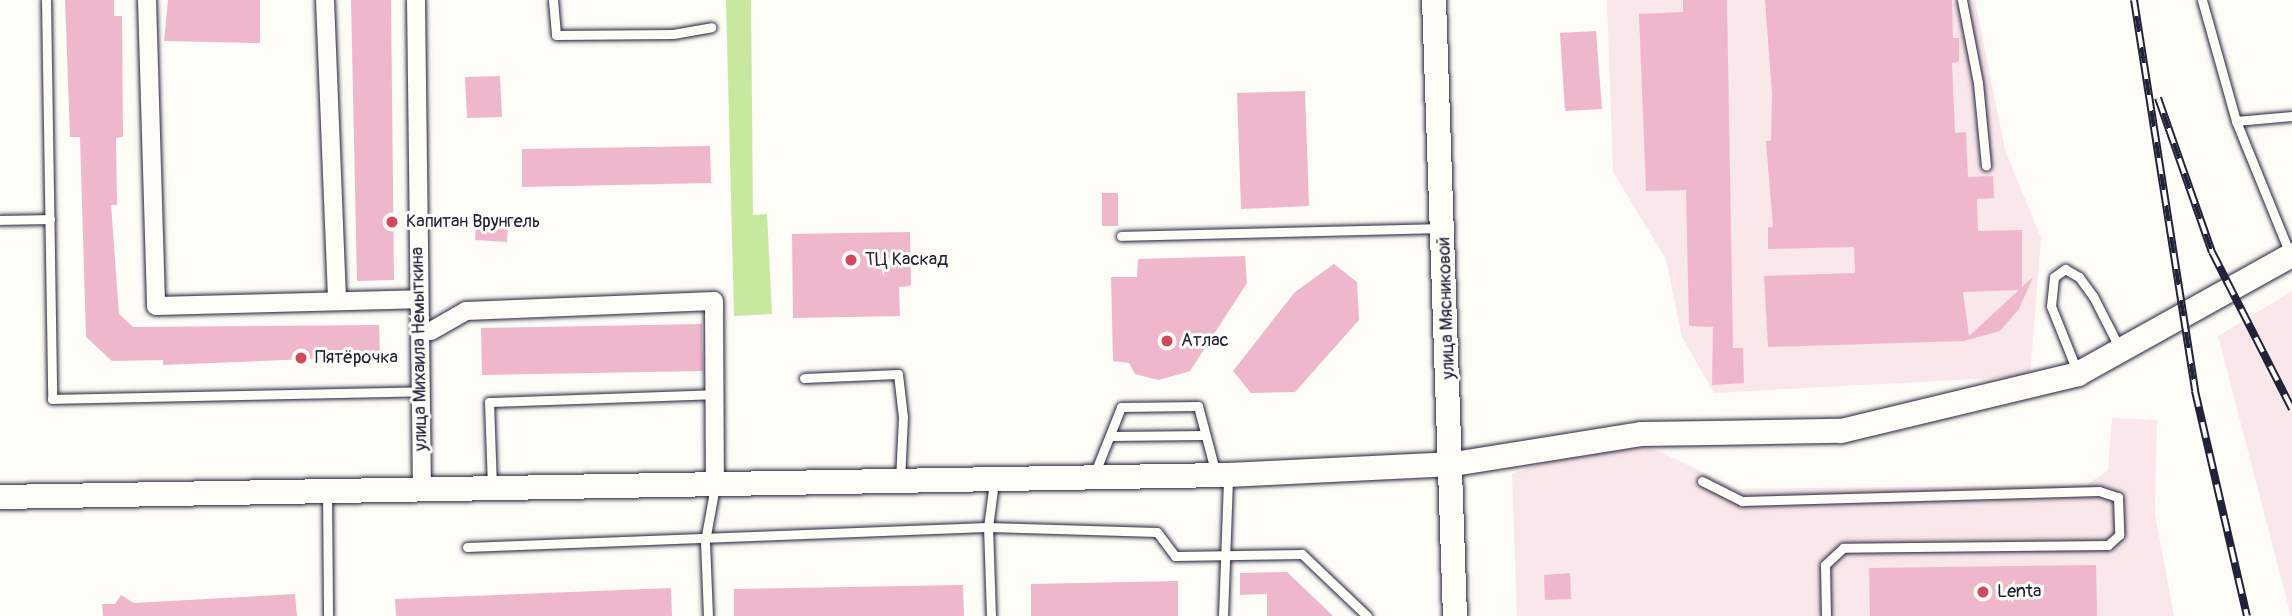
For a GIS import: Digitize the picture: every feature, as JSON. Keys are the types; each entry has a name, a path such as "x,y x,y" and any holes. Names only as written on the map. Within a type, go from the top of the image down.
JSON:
{"street":[{"path":"147,0 156,306 419,299"},
{"path":"325,0 337,301"},
{"name":"улица Михаила Немыткина","path":"415,0 422,488"},
{"name":"улица Мясниковой","path":"1434,0 1454,464 1455,616"},
{"path":"0,497 1222,476 1454,464 1641,434 1840,431 2078,374 2291,255"},
{"path":"430,331 466,311 714,301 715,485"}],"lane":[{"path":"46,0 52,399 421,391"},
{"path":"552,0 556,35 673,34 712,27"},
{"path":"1962,0 1978,83 1986,166"},
{"path":"2202,0 2236,121 2291,255"},
{"path":"2236,121 2292,116"},
{"path":"0,220 50,219"},
{"path":"1121,236 1444,228"},
{"path":"2078,374 2051,306 2054,277 2065,269 2079,276 2094,296 2120,351"},
{"path":"804,378 898,374 903,416 900,482"},
{"path":"492,487 489,402 716,394"},
{"path":"1093,478 1121,407 1198,406 1205,435 1222,476 1225,553 1223,616"},
{"path":"1110,436 1205,435"},
{"path":"991,616 988,527 994,480"},
{"path":"1702,481 1742,501 2099,491 2118,497 2119,535 2108,545 1843,548 1825,565 1826,616"},
{"path":"708,616 705,541 715,485"},
{"path":"327,490 328,616"},
{"path":"467,547 705,541 988,527 1157,532 1175,556 1225,553 1302,554 1367,616"}],"shaded area":[{"path":"1607,0 1975,0 2005,150 2041,238 2030,376 1714,393 1682,337 1666,259 1613,172"},
{"path":"2292,291 2292,616 2291,616 2218,336"},
{"path":"2112,418 2157,420 2155,514 2174,616 1517,616 1512,474 1546,462 1637,447 1656,450 1738,489 2087,485 2108,470"}],"green space":[{"path":"726,0 751,0 753,215 767,214 772,314 734,316"}],"building":[{"path":"65,0 114,0 114,16 122,16 123,137 116,138 117,205 111,205 119,314 133,327 379,325 380,356 163,365 163,360 112,361 86,337 80,137 70,137"},
{"path":"168,0 260,0 260,43 164,41"},
{"path":"351,0 391,0 394,280 357,281"},
{"path":"1683,0 1727,0 1733,348 1743,348 1744,383 1712,385 1713,327 1689,326 1686,190 1646,191 1639,14 1683,12"},
{"path":"1765,0 1952,0 1953,38 1959,38 1959,62 1952,63 1955,133 1966,132 1968,177 1993,176 1994,198 1977,199 1978,231 2022,230 2022,287 2033,277 2019,309 2000,331 1964,341 1768,347 1764,276 1855,273 1854,247 1768,249 1768,227 1773,227 1766,141 1771,141 1772,93","holes":["2019,290 1969,336 1963,292"]},
{"path":"1596,31 1602,109 1565,111 1560,33"},
{"path":"500,76 502,117 467,118 465,77"},
{"path":"1305,91 1309,206 1241,209 1237,93"},
{"path":"710,146 711,183 522,187 522,149"},
{"path":"1102,193 1118,193 1118,226 1102,226"},
{"path":"476,221 508,223 507,242 475,240"},
{"name":"ТЦ Каскад","path":"910,232 911,286 899,287 900,316 793,318 792,234"},
{"path":"1245,256 1247,283 1190,371 1159,380 1135,374 1129,363 1113,361 1111,277 1137,277 1138,259"},
{"path":"1334,264 1357,282 1359,320 1295,392 1251,393 1233,371 1295,292"},
{"path":"702,324 703,371 482,375 481,328"},
{"name":"Lenta","path":"2096,565 2097,616 1870,616 1869,568"},
{"path":"1287,572 1333,616 1267,616 1267,594 1240,595 1240,573"},
{"path":"1570,573 1571,599 1545,600 1544,575"},
{"path":"1178,581 1178,616 1031,616 1031,584"},
{"path":"963,585 964,616 734,616 734,589"},
{"path":"671,588 672,616 396,616 395,599"},
{"path":"295,594 297,616 103,616 102,604 115,604 121,595 134,603"}],"railway":[{"path":"2134,0 2195,391 2247,616"},
{"path":"2158,98 2212,252 2292,409"}],"place":[{"name":"Капитан Врунгель","path":"392,222"},
{"name":"ТЦ Каскад","path":"851,260"},
{"name":"Атлас","path":"1167,341"},
{"name":"Пятёрочка","path":"301,358"},
{"name":"Lenta","path":"1983,592"}]}
